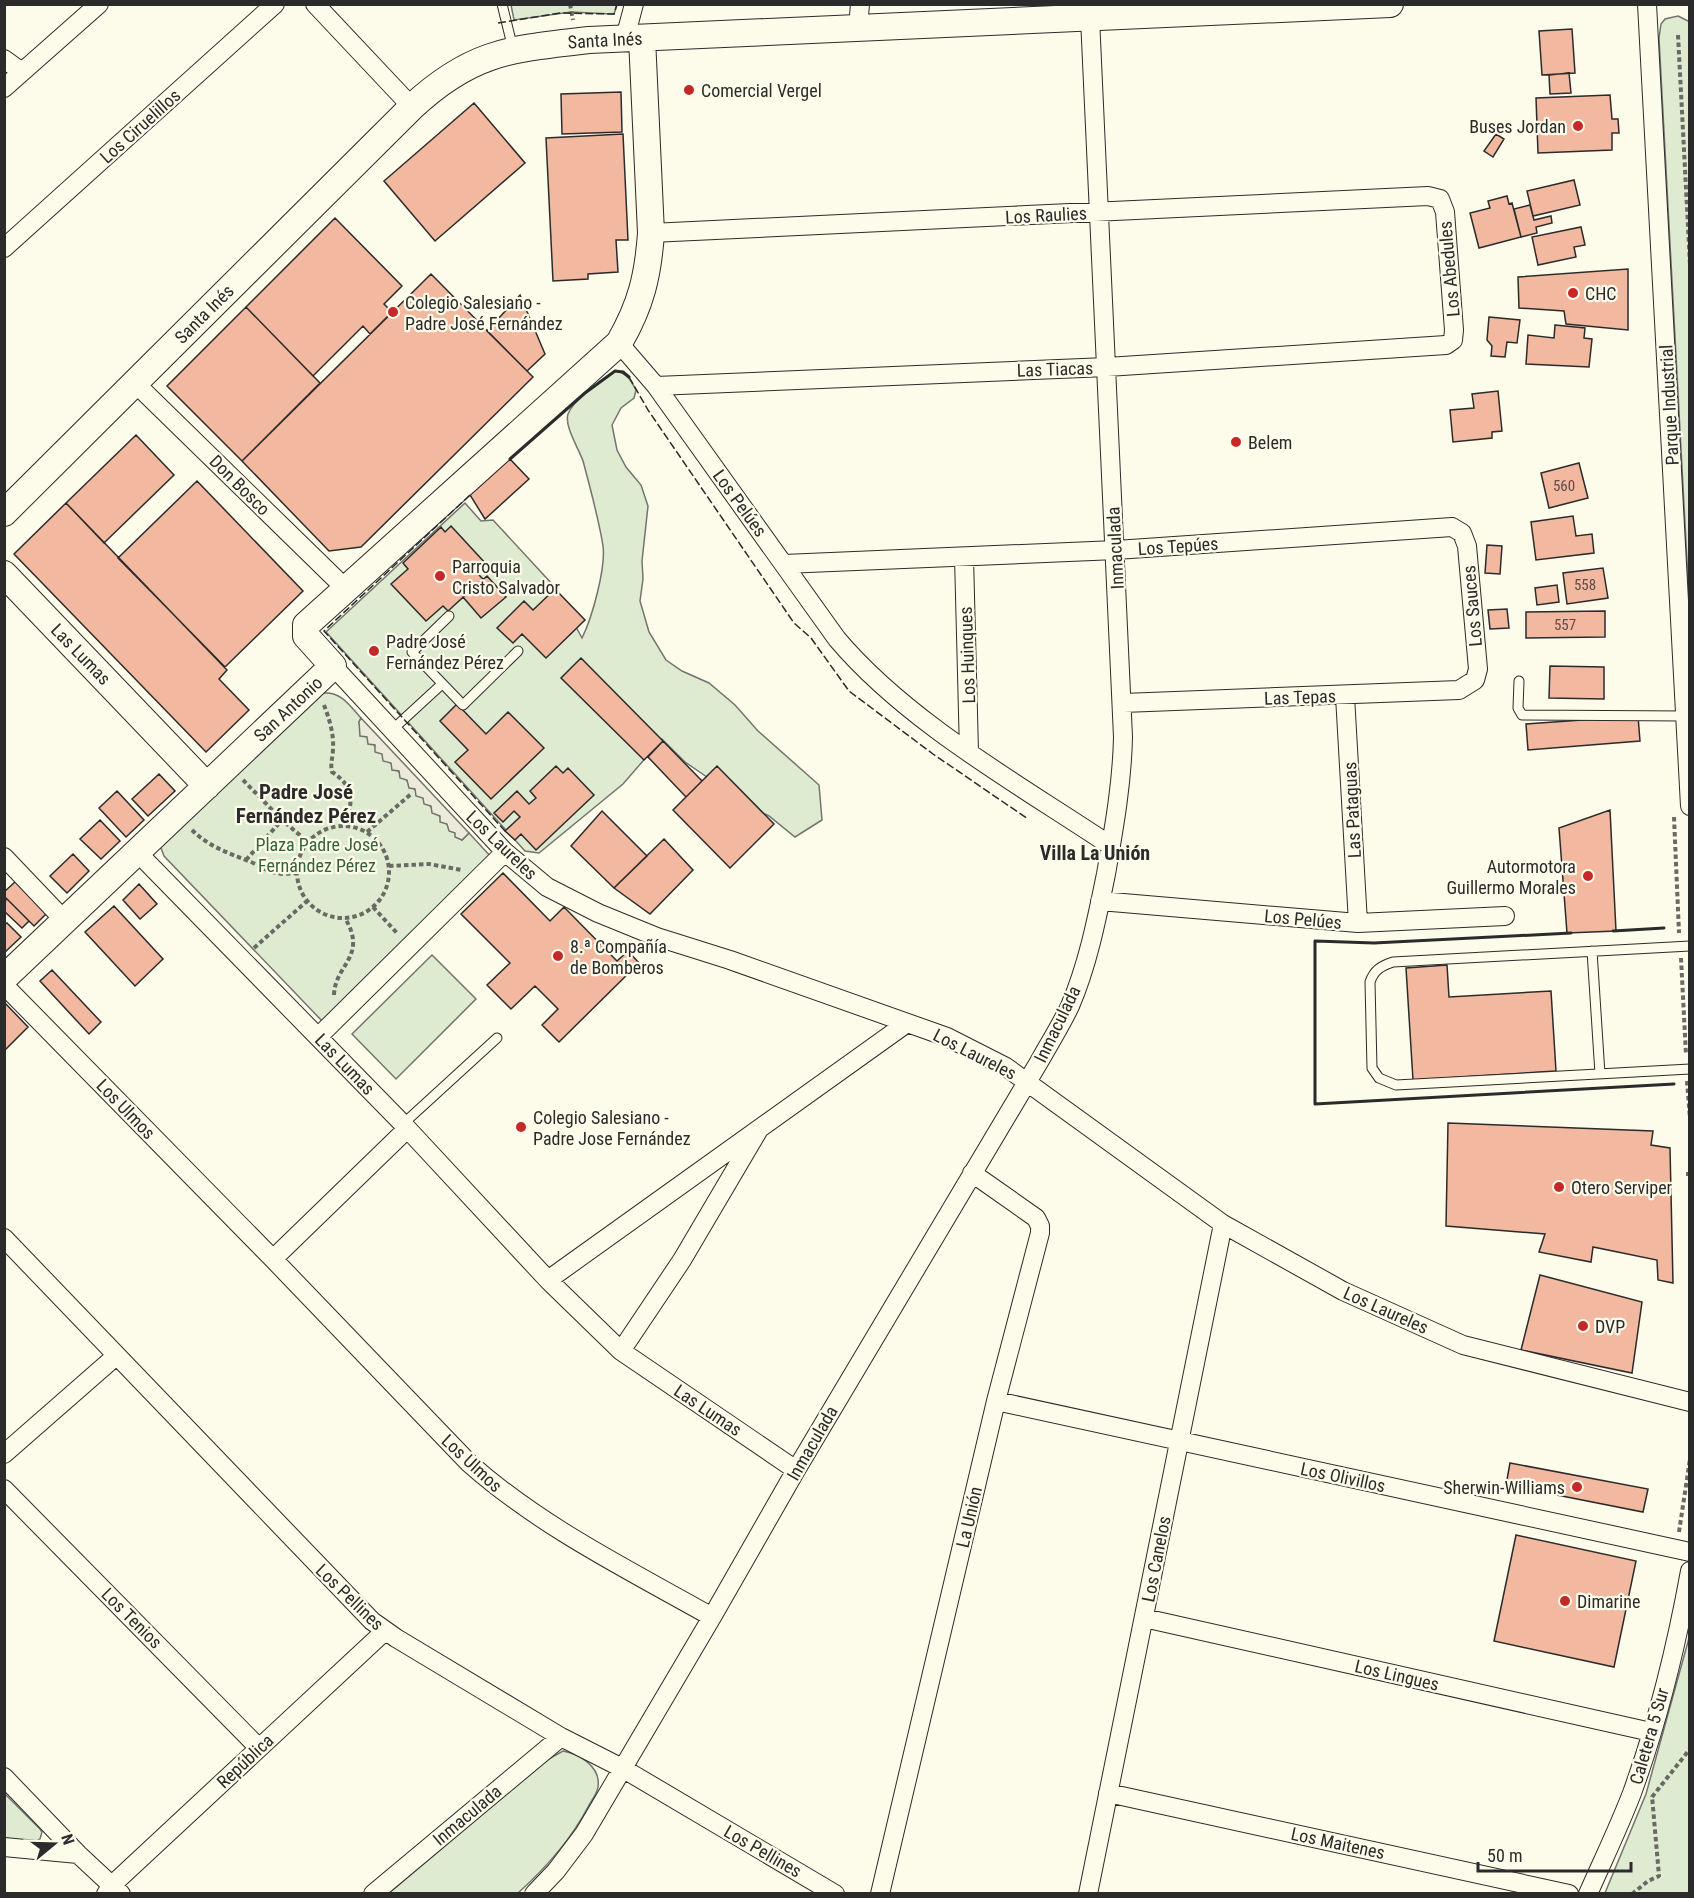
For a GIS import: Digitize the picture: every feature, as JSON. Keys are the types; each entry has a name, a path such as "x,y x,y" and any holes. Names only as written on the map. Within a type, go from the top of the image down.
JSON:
{"main road":[{"name":"Santa Inés","path":"5,513 412,107 434,87 460,69 513,49 859,16 1090,18 1390,4"},
{"path":"619,343 633,318 644,287 650,258 651,232 634,38"},
{"name":"San Antonio","path":"4,978 333,666 308,639 306,625 619,343"},
{"name":"Las Lumas","path":"4,574 207,786"}],"street":[{"path":"4,88 99,4"},
{"name":"Los Ciruelillos","path":"4,248 275,4"},
{"path":"315,4 412,107"},
{"path":"634,4 634,38"},
{"name":"Parque Industrial","path":"1647,4 1689,806"},
{"name":"Inmaculada","path":"534,1893 556,1871 584,1834 796,1470 1027,1082 1070,1006 1084,965 1111,846 1122,765 1123,704 1090,18"},
{"path":"4,58 22,72"},
{"name":"Los Raulies","path":"651,232 1428,196 1440,199"},
{"name":"Los Abedules","path":"1440,199 1445,212 1453,340"},
{"name":"Las Tiacas","path":"656,386 1107,367 1446,345 1453,340"},
{"name":"Los Pelúes","path":"619,343 656,386 837,639 857,662 886,689 969,752 1111,846"},
{"name":"Don Bosco","path":"135,382 345,588"},
{"name":"Los Tepúes","path":"784,564 1116,550 1452,527 1462,533"},
{"name":"Los Sauces","path":"1462,533 1467,546 1478,669 1475,680"},
{"name":"Los Huinques","path":"964,558 969,752"},
{"name":"Los Laureles","path":"333,666 505,852 547,887 598,913 657,938 730,960 947,1037 1006,1067 1223,1224 1343,1291 1463,1345 1689,1402"},
{"name":"Las Tepas","path":"1123,704 1459,690 1475,680"},
{"name":"Las Pataguas","path":"1345,696 1358,923"},
{"name":"Las Lumas","path":"137,852 242,959 322,1032 548,1280 621,1351 796,1470"},
{"path":"322,1032 505,852"},
{"path":"4,857 65,921"},
{"name":"Los Pelúes","path":"1100,901 1358,923 1505,916"},
{"name":"Los Ulmos","path":"4,985 469,1463 498,1489 528,1511 712,1617"},
{"path":"548,1280 907,1023"},
{"path":"621,1351 682,1260 762,1125"},
{"path":"273,1259 406,1126"},
{"name":"La Unión","path":"880,1893 996,1401 1040,1233 1040,1226 1036,1218 972,1173"},
{"name":"Los Canelos","path":"1088,1893 1223,1224"},
{"name":"Los Pellines","path":"4,1238 360,1610 385,1631 561,1737 622,1768 835,1893"},
{"path":"4,1454 116,1356"},
{"name":"Los Olivillos","path":"996,1401 1683,1551"},
{"name":"Los Tenios","path":"4,1489 259,1748"},
{"name":"Caletera 5 Sur","path":"1588,1893 1629,1800 1651,1732 1681,1618 1689,1571"},
{"name":"Los Lingues","path":"1144,1618 1651,1732"},
{"name":"República","path":"113,1891 259,1748 385,1631"},
{"name":"Inmaculada","path":"373,1893 561,1737"},
{"path":"4,1777 113,1891"},
{"name":"Los Maitenes","path":"1108,1793 1569,1893"},
{"path":"4,1847 78,1854"}],"lane":[{"path":"502,4 513,49"},
{"path":"449,616 411,652 463,705 518,651"},
{"path":"1519,681 1518,708 1522,715 1685,716"},
{"path":"392,730 442,684"},
{"path":"1689,946 1393,962 1384,965 1372,975 1370,982 1372,1068 1379,1078 1387,1083 1406,1085 1689,1069"},
{"path":"1592,951 1600,1074"},
{"path":"406,1126 497,1038"}],"path":[{"path":"570,4 573,20"},
{"path":"1678,35 1689,265"},
{"path":"324,704 334,747 330,765 332,772 350,790 351,808 345,825"},
{"path":"243,780 282,820 308,842"},
{"path":"367,832 411,794"},
{"path":"246,860 282,820"},
{"path":"345,825 367,832 385,853 389,866 386,888 373,907 355,916 345,918 330,916 318,910 307,901 300,887 297,873 302,851 308,842 324,829 345,825"},
{"path":"191,828 220,850 278,874 297,873"},
{"path":"389,866 429,864 484,874"},
{"path":"242,959 307,901"},
{"path":"373,907 409,947"},
{"path":"322,1032 334,1007 333,991 336,980 352,957 353,945 345,918"},
{"path":"1683,1551 1689,1459"},
{"path":"1632,1893 1647,1881 1659,1876 1652,1795 1689,1749"}],"green space":[{"path":"511,4 617,5 614,14 571,12 514,20"},
{"path":"1678,16 1690,22 1689,598 1659,38 1661,24 1665,19"},
{"path":"615,371 628,377 636,390 634,398 621,408 612,425 617,450 626,467 641,485 648,506 640,601 649,632 666,660 682,671 709,683 735,705 758,731 819,785 822,820 795,837 769,816 740,802 685,762 662,739 623,784 539,853 525,851 326,632 465,503 481,521 493,520 553,585 582,638 597,593 603,546 583,461 567,419 576,402"},
{"name":"Plaza Padre José Fernández Pérez","path":"324,693 341,697 361,718 359,722 361,731 455,833 462,840 469,833 492,858 323,1022 164,856 161,848 162,841 316,695"},
{"path":"432,955 476,999 396,1079 352,1034"},
{"path":"1689,1638 1689,1893 1605,1893 1646,1794"},
{"path":"563,1751 582,1758 593,1768 598,1780 597,1790 565,1843 548,1864 518,1893 388,1894 545,1761"},
{"path":"4,1793 40,1829 42,1832 40,1839 34,1842 5,1838"}],"shaded area":[{"path":"361,718 469,833 462,840 449,831 447,824 440,822 440,816 432,813 431,806 424,804 423,798 416,796 415,789 409,788 407,780 400,778 399,771 392,770 391,763 383,761 382,754 375,752 375,745 368,744 367,737 360,736"}],"building":[{"path":"1572,29 1575,73 1542,75 1539,31"},
{"path":"1569,73 1571,93 1550,94 1549,75"},
{"path":"621,92 622,132 562,134 561,94"},
{"name":"Buses Jordan","path":"1610,95 1612,119 1618,119 1619,133 1612,133 1612,150 1538,153 1536,98"},
{"path":"474,103 525,163 435,241 384,181"},
{"path":"623,134 628,240 616,240 618,272 588,274 588,279 553,281 546,138"},
{"path":"1496,134 1504,139 1493,157 1484,151"},
{"path":"1574,180 1580,205 1533,216 1527,191"},
{"path":"1507,196 1509,204 1512,203 1521,237 1479,248 1470,213 1490,208 1488,201"},
{"path":"1530,205 1534,220 1551,216 1552,223 1536,227 1537,233 1521,237 1514,209"},
{"path":"335,218 402,286 384,304 392,312 370,334 363,326 313,376 246,307"},
{"path":"1581,227 1585,245 1574,247 1576,257 1538,265 1532,237"},
{"name":"CHC","path":"1628,269 1628,330 1566,324 1564,311 1519,308 1518,277"},
{"path":"431,274 533,377 361,547 329,551 242,461"},
{"path":"520,295 545,354 527,371 487,331"},
{"path":"246,307 320,383 242,461 167,386"},
{"path":"1489,317 1520,320 1517,343 1507,342 1505,357 1491,356 1492,346 1487,340"},
{"path":"1555,325 1585,328 1584,338 1592,339 1589,367 1526,364 1528,335 1554,338"},
{"path":"1498,391 1502,431 1492,432 1492,438 1453,442 1450,410 1474,408 1472,394"},
{"path":"136,435 174,475 104,543 66,503"},
{"path":"510,459 529,479 485,519 470,495"},
{"path":"1579,463 1588,498 1549,508 1541,473"},
{"path":"197,481 303,591 225,667 118,558"},
{"path":"66,503 227,670 219,679 249,710 206,752 14,554"},
{"path":"1573,516 1576,536 1592,534 1594,553 1536,560 1531,522"},
{"name":"Parroquia Cristo Salvador","path":"451,526 487,565 478,574 483,579 448,611 443,606 426,621 391,584 408,569 403,563 441,527 445,532"},
{"path":"1487,545 1502,546 1500,574 1485,573"},
{"path":"1603,568 1608,598 1567,604 1563,573"},
{"path":"487,576 506,597 481,618 463,597"},
{"path":"1557,585 1559,602 1537,605 1535,588"},
{"path":"555,589 585,620 546,658 522,634 513,643 497,628 524,601 533,610"},
{"path":"1507,609 1509,628 1490,629 1488,610"},
{"path":"1605,611 1605,637 1526,638 1526,612"},
{"path":"581,658 663,741 644,760 561,678"},
{"path":"1550,666 1604,667 1604,699 1549,698"},
{"path":"457,704 486,734 508,712 544,748 491,799 455,762 468,750 440,721"},
{"path":"1638,716 1640,741 1528,750 1526,724"},
{"path":"663,741 702,781 686,797 648,757"},
{"path":"556,766 563,773 568,768 594,795 536,850 521,834 515,840 505,831 520,817 514,811 503,822 494,813 517,791 529,804 536,798 530,791"},
{"path":"717,766 774,824 730,868 673,810"},
{"path":"159,774 175,791 148,816 132,799"},
{"path":"117,791 144,820 126,837 99,808"},
{"name":"Autormotora Guillermo Morales","path":"1610,810 1616,931 1567,933 1559,828"},
{"path":"602,811 647,856 614,888 571,846"},
{"path":"100,820 120,841 101,859 80,839"},
{"path":"664,839 693,870 650,914 614,888"},
{"path":"73,854 89,871 67,893 50,876"},
{"name":"8.ª Compañía de Bomberos","path":"503,873 550,921 564,907 617,961 628,951 639,963 559,1042 542,1025 558,1009 535,986 511,1009 487,985 510,963 461,914"},
{"path":"16,881 47,913 34,926 4,896 4,892"},
{"path":"139,884 157,904 140,919 123,900"},
{"path":"6,898 29,921 22,928 4,911"},
{"path":"114,906 163,959 135,986 85,932"},
{"path":"7,923 21,937 4,953 4,925"},
{"path":"1447,965 1449,997 1551,991 1556,1071 1413,1080 1406,968"},
{"path":"52,970 101,1022 89,1034 40,981"},
{"path":"4,1004 28,1027 5,1050"},
{"name":"Otero Serviper","path":"1448,1123 1653,1131 1651,1145 1670,1148 1673,1283 1658,1280 1657,1260 1593,1247 1591,1262 1539,1252 1545,1234 1446,1226"},
{"name":"DVP","path":"1540,1275 1642,1302 1632,1373 1521,1350"},
{"name":"Sherwin-Williams","path":"1510,1463 1648,1489 1643,1512 1506,1485"},
{"name":"Dimarine","path":"1516,1535 1636,1561 1614,1667 1494,1641"}],"fence":[{"path":"498,23 560,13 614,14 617,4"},
{"path":"629,377 648,410 794,623 811,638 849,691 933,754 1028,819"},
{"path":"470,495 324,631 505,831"}],"wall":[{"path":"510,459 585,393 615,371 623,372 629,377"},
{"path":"1613,931 1664,928"},
{"path":"1571,933 1374,943 1315,941 1315,1104 1674,1084"}],"place":[{"name":"Comercial Vergel","path":"689,90"},
{"name":"Buses Jordan","path":"1578,126"},
{"name":"CHC","path":"1573,293"},
{"name":"Colegio Salesiano - Padre José Fernández","path":"393,312"},
{"name":"Belem","path":"1236,442"},
{"name":"Parroquia Cristo Salvador","path":"440,576"},
{"name":"Padre José Fernández Pérez","path":"374,651"},
{"name":"Autormotora Guillermo Morales","path":"1588,876"},
{"name":"8.ª Compañía de Bomberos","path":"558,956"},
{"name":"Colegio Salesiano - Padre Jose Fernández","path":"521,1127"},
{"name":"Otero Serviper","path":"1559,1187"},
{"name":"DVP","path":"1583,1326"},
{"name":"Sherwin-Williams","path":"1577,1487"},
{"name":"Dimarine","path":"1565,1601"}],"district":[{"name":"Padre José Fernández Pérez","path":"306,804"},
{"name":"Villa La Unión","path":"1095,853"}]}
